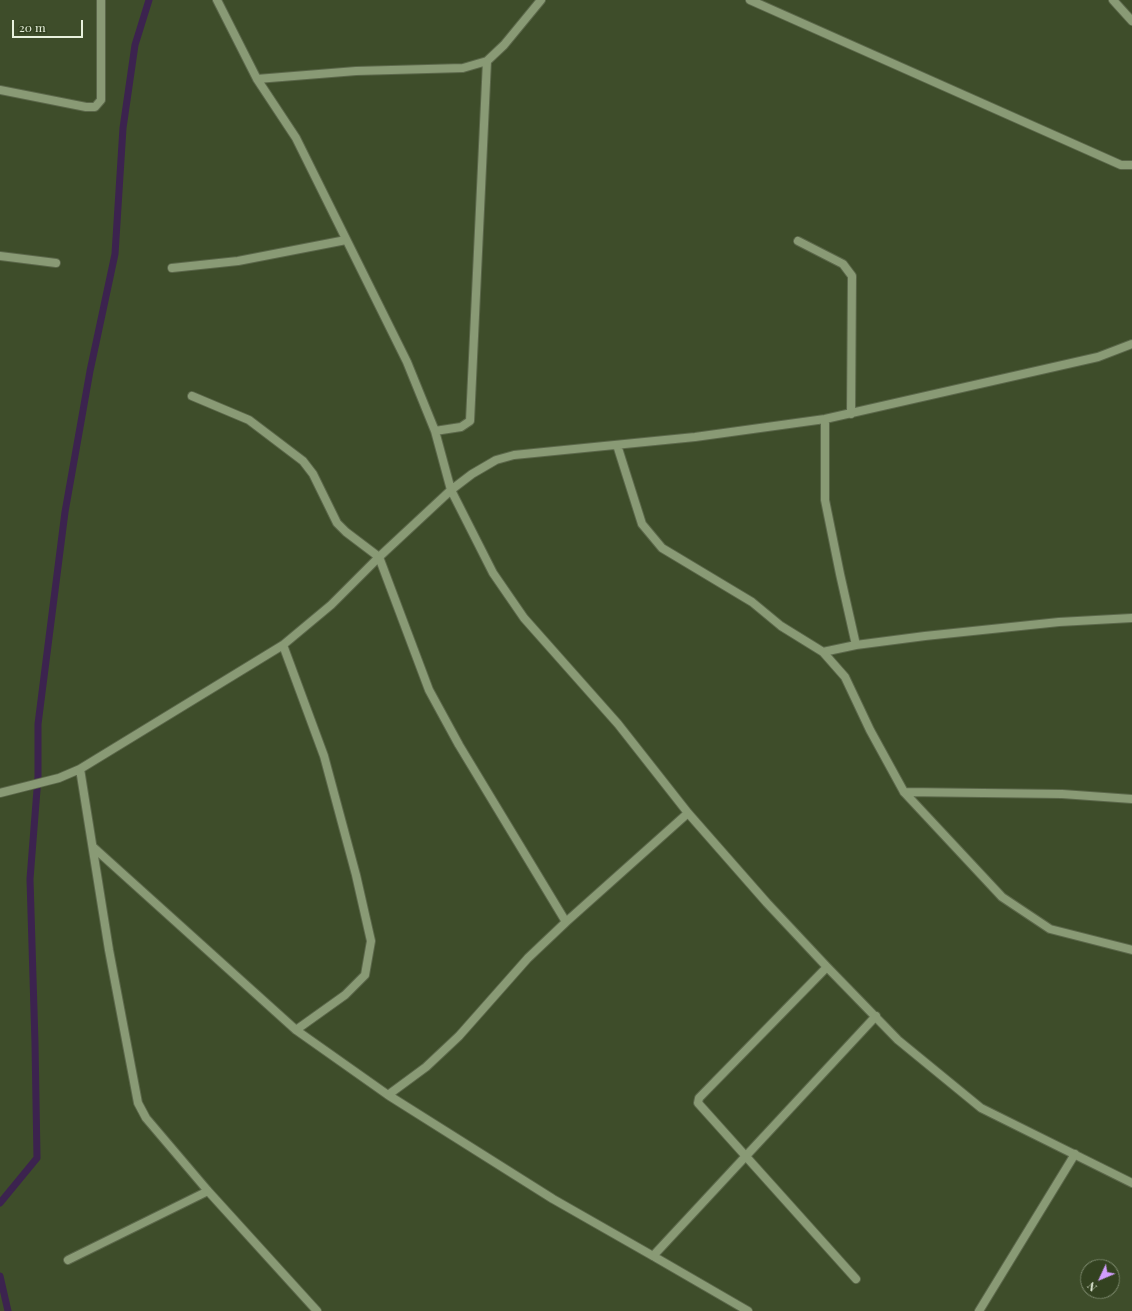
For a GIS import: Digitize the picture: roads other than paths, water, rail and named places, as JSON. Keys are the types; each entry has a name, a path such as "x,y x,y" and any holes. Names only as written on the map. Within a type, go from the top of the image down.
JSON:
{"street":[{"path":"0,90 86,107 95,107 101,100 101,0"},
{"path":"217,0 257,79 296,138 407,362 435,431 451,490 492,573 524,618 618,724 688,813 767,903 898,1040 981,1108 1132,1183"},
{"path":"257,79 356,71 463,68 487,62 504,46 541,0"},
{"path":"750,0 1121,165 1132,165"},
{"path":"1113,0 1132,21"},
{"path":"435,431 461,427 470,421 487,62"},
{"path":"172,268 238,261 346,240"},
{"path":"798,241 843,264 852,276 851,414"},
{"path":"0,256 56,263"},
{"path":"0,793 59,778 80,769 283,645 331,605 379,557 451,490 472,474 496,460 514,455 696,437 825,419 1098,356 1132,344"},
{"path":"192,396 249,420 303,461 313,474 337,523 346,532 379,557 429,690 459,745 566,922"},
{"path":"825,419 826,500 840,574 856,645"},
{"path":"617,444 642,524 662,548 752,602 781,626 823,652 845,677 870,730 904,792 1002,897 1050,929 1132,950"},
{"path":"823,652 856,645 1059,622 1132,618"},
{"path":"283,645 324,756 356,875 371,940 365,975 344,995 296,1030"},
{"path":"80,769 109,950 138,1103 146,1118 208,1191 317,1311"},
{"path":"904,792 1062,794 1132,800"},
{"path":"388,1095 426,1067 459,1036 528,958 688,813"},
{"path":"93,847 296,1030 388,1095 552,1199 748,1311"},
{"path":"827,967 699,1098 698,1103 856,1279"},
{"path":"653,1256 876,1016"},
{"path":"979,1311 1075,1154"},
{"path":"68,1260 208,1191"}],"waterway":[{"path":"0,1203 37,1158 30,879 38,777 38,724 65,512 90,371 115,254 123,128 135,45 149,0"},
{"path":"0,1276 8,1311"}]}
